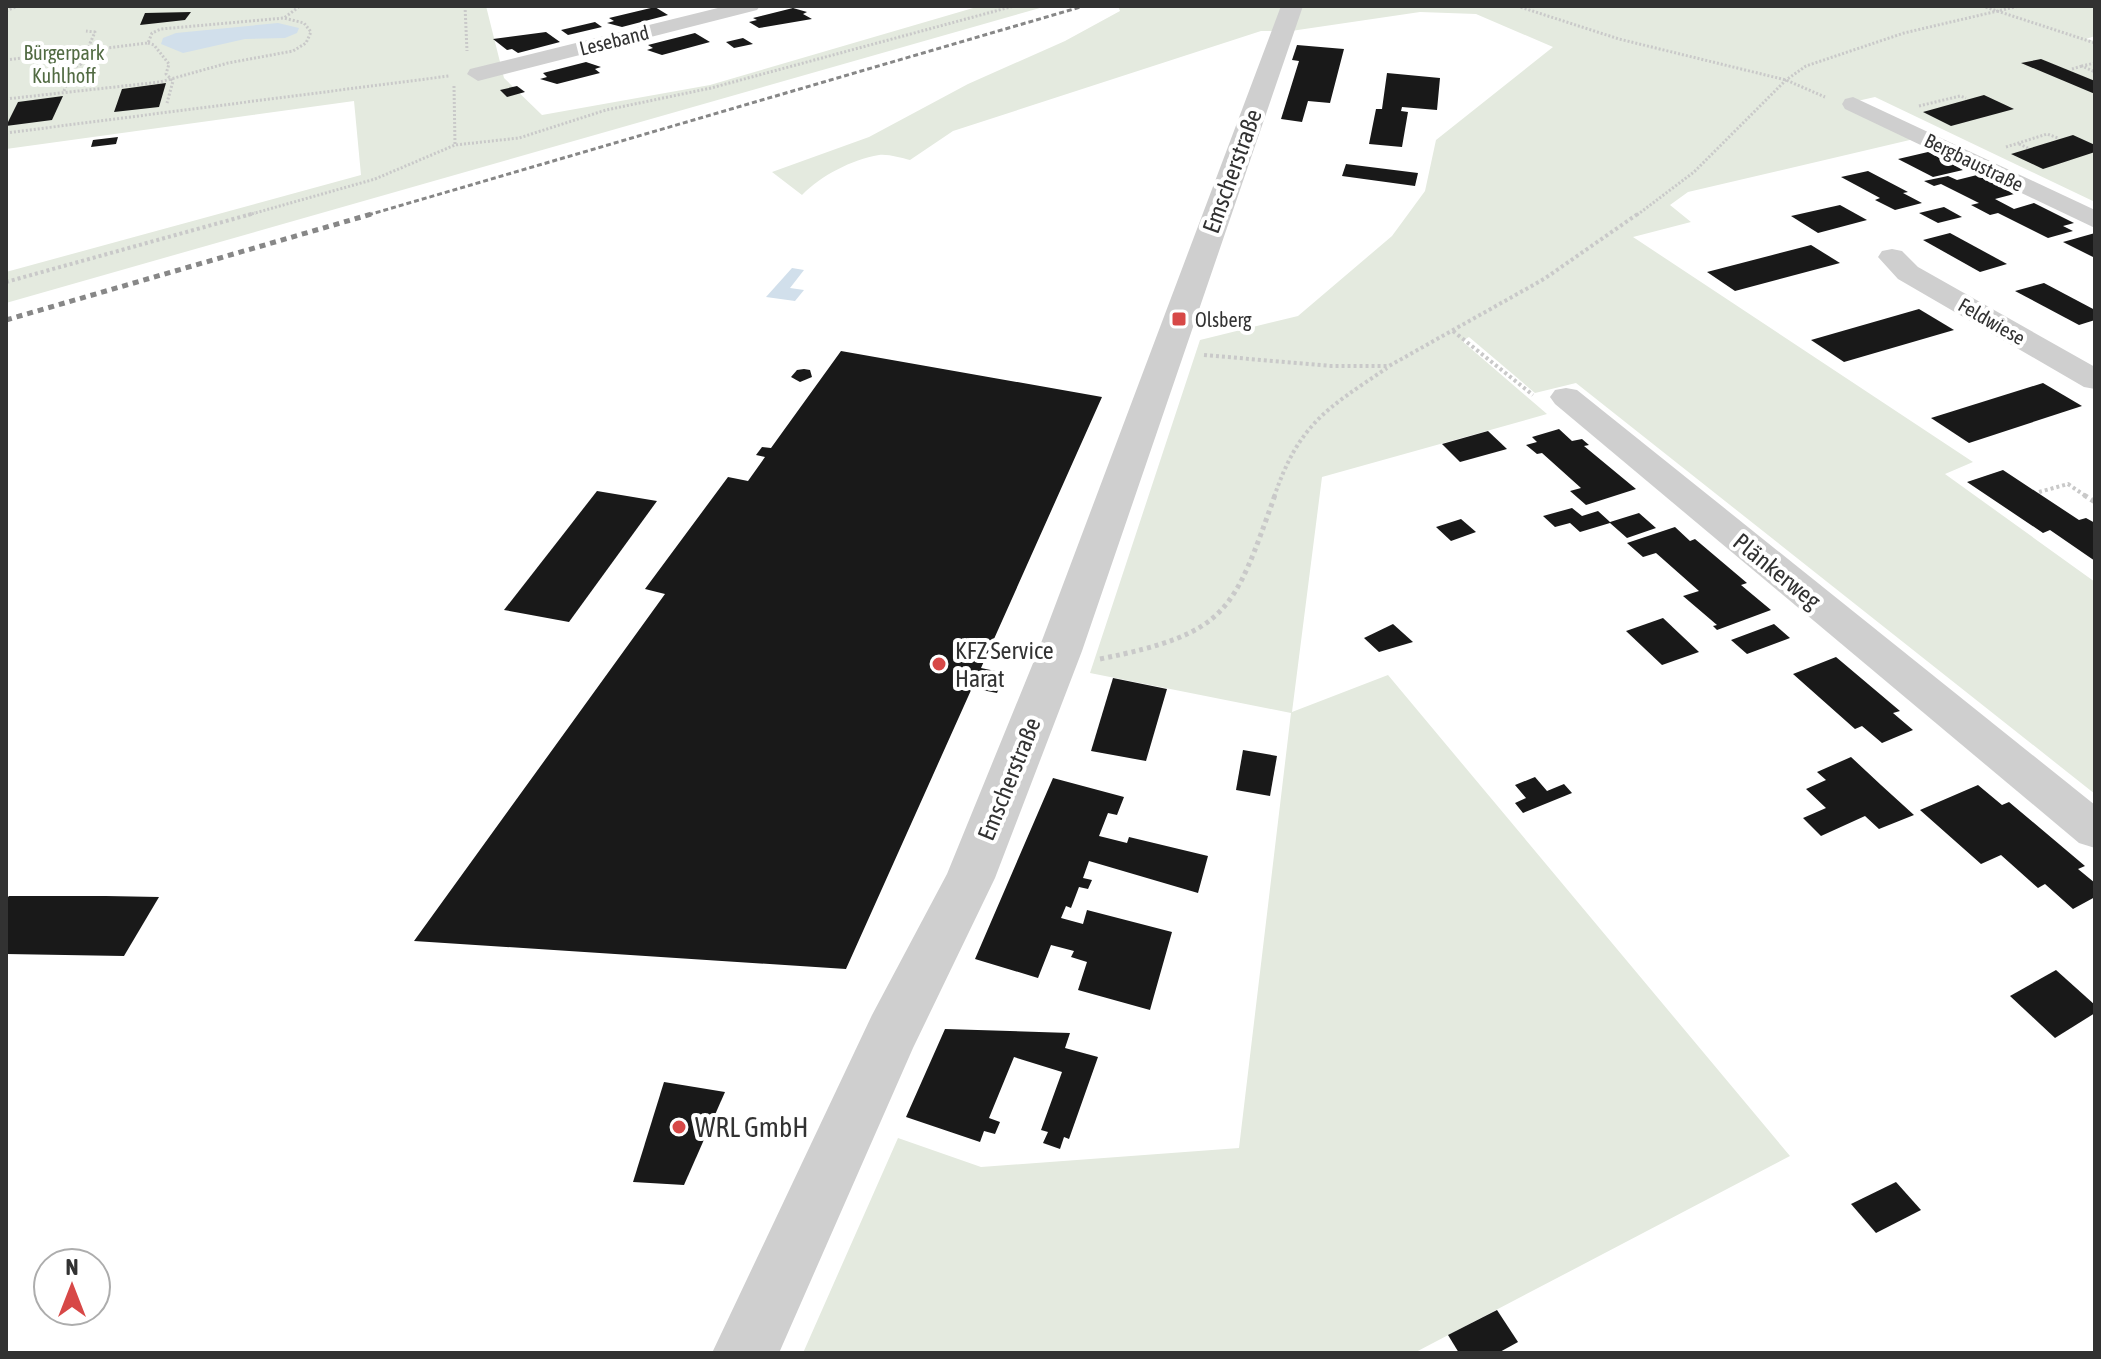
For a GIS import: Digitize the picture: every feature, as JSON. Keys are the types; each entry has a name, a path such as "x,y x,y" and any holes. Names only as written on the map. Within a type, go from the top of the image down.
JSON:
{"street":[{"name":"Leseband","path":"463,73 750,6"},
{"name":"Emscherstraße","path":"745,1353 892,1033 970,878 1060,651 1292,6"},
{"name":"Bergbaustraße","path":"1853,104 2095,220"},
{"name":"Feldwiese","path":"1892,257 1908,273 2095,380"},
{"name":"Plänkerweg","path":"1566,397 2095,830"}],"path":[{"path":"6,11 18,6"},
{"path":"284,18 300,6"},
{"path":"455,145 457,133 453,94 463,73 468,50 465,6"},
{"path":"6,282 375,179 455,145 532,135 606,110 711,88 1014,6"},
{"path":"1517,6 1619,39 1786,80 1835,102 1853,104"},
{"path":"1982,6 2095,43"},
{"path":"1060,651 1097,659 1147,650 1180,641 1215,619 1226,610 1246,575 1284,467 1303,433 1339,400 1389,366 1577,257 1674,187 1694,172 1786,80 1833,55 1904,33 2019,6"},
{"path":"6,99 170,80 228,63 293,51 306,43 311,32 304,23 284,18 161,29 152,33 148,43"},
{"path":"63,92 73,68 81,64 95,32 86,31"},
{"path":"6,60 148,43 154,45 169,64 166,74 173,81 167,103"},
{"path":"2072,69 2095,63"},
{"path":"2082,66 2095,72"},
{"path":"6,133 463,73"},
{"path":"1931,103 1940,107"},
{"path":"1962,156 2019,144 2047,134 2058,138"},
{"path":"2019,144 2028,148"},
{"path":"1453,331 1530,395 1566,397"},
{"path":"1167,351 1331,366 1389,366"},
{"path":"2039,492 2068,484 2095,502"}],"green space":[{"name":"Bürgerpark Kuhlhoff","path":"6,6 486,6 504,78 542,115 710,85 980,6 1047,6 6,303 6,272 361,175 354,101 6,149"},
{"path":"1118,6 1283,6 1274,31 1261,31 953,131 910,160 883,155 868,157 828,175 802,195 772,172 869,137 968,84 1065,41 1120,11"},
{"path":"1299,6 2095,6 2095,36 2086,39 2095,41 2095,202 1875,97 1844,104 1914,139 1688,192 1670,205 1691,222 1633,237 1973,462 1945,474 2095,582 2095,794 1576,383 1535,393 1469,337 1462,341 1547,414 1322,477 1292,712 1388,675 1790,1156 1414,1353 803,1353 898,1138 981,1167 1239,1148 1291,713 1090,673 1200,340 1298,316 1392,236 1425,191 1436,140 1553,47 1476,14 1420,12 1291,31"}],"shaded area":[{"path":"278,23 299,28 297,33 285,38 245,39 183,53 161,44 163,38 176,33"},
{"path":"792,268 804,270 790,288 804,290 795,301 766,297"}],"building":[{"path":"655,7 668,15 622,27 607,23 614,21 609,18"},
{"path":"793,8 807,12 803,14 812,19 759,28 749,22 757,20 753,18"},
{"path":"191,12 185,20 140,25 145,13"},
{"path":"595,22 602,27 568,35 561,30"},
{"path":"546,32 560,42 518,53 507,50 493,39"},
{"path":"695,33 710,42 662,55 647,50 653,48 648,45"},
{"path":"743,38 753,44 734,48 726,42"},
{"path":"1297,45 1344,49 1330,103 1308,101 1302,122 1281,119 1299,61 1292,60"},
{"path":"2041,59 2095,81 2095,94 2021,63"},
{"path":"586,62 601,67 595,69 600,73 557,84 540,79 547,77 543,73"},
{"path":"1387,73 1440,78 1437,110 1402,107 1401,111 1408,112 1402,147 1369,144 1376,109 1382,109"},
{"path":"166,83 159,107 114,112 122,89"},
{"path":"517,86 525,92 507,97 500,90"},
{"path":"1984,95 2014,109 1951,126 1923,112"},
{"path":"63,96 52,120 6,126 18,102"},
{"path":"2073,135 2095,145 2095,152 2043,169 2011,154"},
{"path":"118,137 116,144 91,147 93,140"},
{"path":"1928,152 1963,170 1933,177 1898,159"},
{"path":"1346,164 1418,173 1415,186 1342,176"},
{"path":"1868,171 1922,203 1895,210 1875,200 1880,198 1841,177"},
{"path":"1977,175 2014,194 1995,199 2014,209 2034,203 2074,223 2063,226 2073,231 2048,238 1998,213 1990,215 1971,205 1979,203 1941,184 1934,186 1924,181 1948,176 1957,180"},
{"path":"1840,205 1867,220 1818,233 1791,216"},
{"path":"1944,207 1962,217 1938,223 1919,213"},
{"path":"1950,233 2007,264 1980,272 1923,240"},
{"path":"2095,233 2095,258 2063,242"},
{"path":"1811,245 1840,263 1735,291 1707,272"},
{"path":"2044,283 2095,310 2095,320 2079,325 2015,291"},
{"path":"1919,309 1954,330 1844,362 1811,340"},
{"path":"841,351 1102,397 981,668 1005,673 997,693 972,688 846,969 414,941 665,594 645,589 728,477 748,481 765,457 756,455 762,447 771,448"},
{"path":"797,370 810,370 812,377 800,382 791,377"},
{"path":"2043,383 2082,406 1969,443 1931,418"},
{"path":"1559,429 1572,441 1582,439 1589,445 1584,446 1636,489 1586,505 1570,491 1581,488 1542,453 1537,454 1526,445 1537,442 1532,437"},
{"path":"1488,431 1507,449 1460,462 1442,444"},
{"path":"2003,470 2079,520 2086,518 2095,523 2095,561 2050,530 2043,533 1967,482"},
{"path":"597,491 657,501 569,622 504,610"},
{"path":"1572,508 1582,516 1598,511 1610,522 1639,513 1656,528 1627,538 1610,523 1580,532 1570,523 1555,527 1543,516"},
{"path":"1461,519 1476,532 1451,541 1436,527"},
{"path":"1675,527 1690,541 1695,539 1747,583 1741,585 1771,610 1717,630 1713,626 1717,625 1683,596 1699,591 1656,553 1643,557 1627,543"},
{"path":"1663,618 1699,652 1662,665 1626,631"},
{"path":"1393,624 1413,642 1379,652 1364,638"},
{"path":"1774,624 1790,638 1747,654 1731,640"},
{"path":"1836,657 1900,711 1893,713 1913,730 1882,743 1862,726 1855,729 1793,674"},
{"path":"1113,678 1167,689 1146,761 1091,751"},
{"path":"1243,750 1277,756 1270,796 1236,790"},
{"path":"1851,757 1914,815 1879,829 1865,816 1821,836 1803,818 1826,808 1806,789 1826,780 1817,772"},
{"path":"1535,777 1547,791 1564,784 1572,793 1523,813 1515,803 1526,798 1515,785"},
{"path":"1053,778 1124,797 1117,815 1108,813 1099,836 1127,843 1129,837 1208,856 1198,893 1089,861 1083,878 1092,880 1088,889 1079,887 1071,908 1066,906 1061,918 1083,924 1087,910 1172,932 1150,1010 1078,990 1087,962 1071,957 1074,951 1051,945 1038,978 975,959"},
{"path":"1978,785 2002,805 2009,802 2085,866 2078,869 2095,883 2095,897 2073,909 2045,884 2038,888 2001,855 1981,864 1920,810"},
{"path":"9,896 159,897 124,956 6,954 6,899"},
{"path":"2056,970 2095,1005 2095,1013 2055,1038 2010,996"},
{"path":"945,1029 1070,1033 1065,1048 1098,1057 1069,1139 1064,1137 1060,1149 1043,1143 1048,1132 1041,1130 1062,1072 1014,1057 989,1118 1000,1122 995,1134 984,1131 980,1142 906,1117"},
{"name":"WRL GmbH","path":"664,1082 725,1092 684,1185 633,1182"},
{"path":"1896,1182 1921,1210 1876,1233 1851,1204"},
{"path":"1497,1310 1518,1342 1498,1353 1459,1353 1448,1335"}],"railway":[{"path":"368,215 1084,6"},
{"path":"6,320 375,213"}],"place":[{"name":"Olsberg","path":"1179,319"},
{"name":"KFZ Service Harat","path":"939,664"},
{"name":"WRL GmbH","path":"679,1127"}]}
